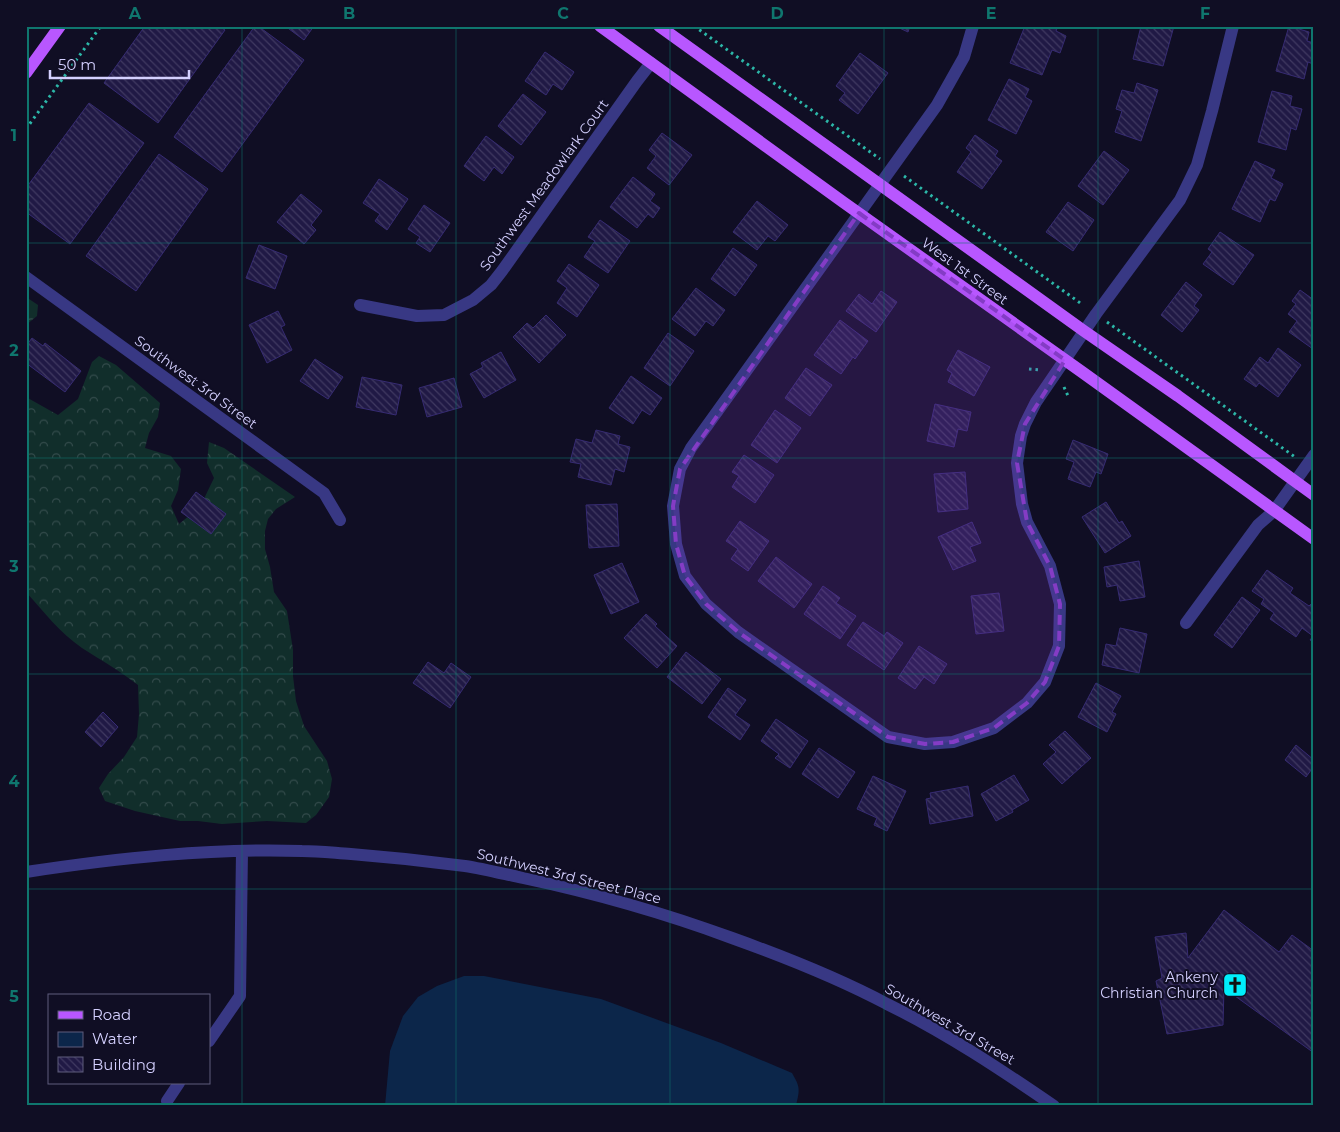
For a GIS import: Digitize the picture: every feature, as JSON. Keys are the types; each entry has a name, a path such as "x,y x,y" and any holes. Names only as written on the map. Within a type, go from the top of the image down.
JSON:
{"main road":[{"path":"26,73 60,26"},
{"name":"West 1st Street","path":"600,26 1314,539"},
{"name":"West 1st Street","path":"660,26 879,185 1178,396 1314,495"}],"street":[{"path":"973,26 964,57 941,97 691,448 680,469 673,506 676,544 685,576 706,604 738,632 888,737 925,744 953,742 994,728 1027,703 1045,682 1059,646 1060,604 1050,566 1026,522 1017,463 1021,436 1036,402 1096,314 1180,200 1197,165 1233,26"},
{"name":"Southwest Meadowlark Court","path":"360,305 417,316 444,315 473,300 491,285 502,271 651,63"},
{"name":"Southwest 3rd Street","path":"26,277 324,493 340,520"},
{"path":"1186,623 1258,525 1274,510 1310,460"},
{"path":"210,1040 240,996 242,851"},
{"name":"Southwest 3rd Street Place","path":"26,872 152,855 242,851 303,851 376,856 467,866 618,901 689,922 826,974"},
{"name":"Southwest 3rd Street","path":"826,974 888,1004 950,1038 1054,1106"},
{"path":"167,1101 179,1084"}],"path":[{"path":"26,129 101,26"},
{"path":"694,26 1096,314 1310,460"}],"highlighted area":[{"path":"859,213 1065,360 1025,424 1017,463 1027,522 1050,566 1060,604 1059,646 1045,682 1027,703 994,728 953,742 925,744 888,737 738,632 706,604 685,576 676,544 673,506 680,469"}],"green space":[{"path":"26,297 38,305 37,316 26,325"},
{"path":"99,356 116,365 160,403 158,417 149,433 145,448 171,456 181,469 178,490 171,506 179,524 200,507 214,478 207,463 209,442 224,448 295,497 276,509 268,519 265,531 265,549 274,592 287,611 293,650 293,676 296,701 304,726 327,761 332,779 329,797 316,815 306,823 267,821 222,824 180,821 135,811 105,801 99,788 108,774 124,757 137,737 139,714 138,685 66,636 26,592 26,397 58,415 78,399 92,362"}],"water":[{"path":"464,976 484,976 601,999 721,1043 792,1073 799,1088 796,1105 385,1106 390,1051 403,1016 418,997 437,986"}],"building":[{"path":"145,26 220,26 225,30 158,123 104,83"},
{"path":"255,26 258,26 304,60 222,172 174,137"},
{"path":"285,26 314,26 304,40"},
{"path":"895,26 910,26 908,32"},
{"path":"1025,26 1058,26 1056,31 1066,36 1060,53 1052,50 1042,75 1010,63"},
{"path":"1141,26 1174,26 1163,66 1133,59"},
{"path":"1289,26 1309,32 1307,41 1314,43 1313,64 1308,62 1304,79 1276,71"},
{"path":"545,52 574,72 562,90 553,84 546,95 525,81"},
{"path":"860,53 888,73 858,114 839,100 845,93 836,86"},
{"path":"1009,79 1029,89 1025,97 1032,101 1016,134 988,120"},
{"path":"1137,83 1158,90 1141,141 1115,132 1122,111 1116,109 1122,90 1134,93"},
{"path":"1272,91 1292,96 1290,106 1302,109 1296,130 1291,128 1286,150 1258,142"},
{"path":"523,94 546,112 521,145 498,126"},
{"path":"89,103 144,143 70,244 26,212 26,188"},
{"path":"662,133 692,155 669,185 647,168 656,156 649,150"},
{"path":"975,135 998,151 995,156 1002,161 982,189 957,172 971,152 966,148"},
{"path":"486,136 514,157 502,174 494,167 484,181 464,166"},
{"path":"1104,151 1129,170 1103,205 1078,186"},
{"path":"159,154 208,189 136,291 86,256"},
{"path":"1255,161 1275,170 1271,178 1283,184 1275,201 1270,199 1260,222 1232,209"},
{"path":"633,177 655,194 650,201 660,208 653,218 648,214 637,228 610,207"},
{"path":"379,179 408,199 387,230 375,221 380,214 363,203"},
{"path":"301,194 322,211 311,225 316,230 304,244 277,222"},
{"path":"757,201 788,225 775,241 768,236 757,250 733,232"},
{"path":"1068,202 1094,220 1073,251 1046,232"},
{"path":"424,205 450,223 430,252 416,243 420,237 408,229"},
{"path":"600,220 630,241 608,273 584,257 595,241 588,237"},
{"path":"1220,232 1254,255 1233,285 1203,264 1212,252 1208,249"},
{"path":"259,245 287,256 275,289 246,278"},
{"path":"733,248 757,265 735,296 711,279"},
{"path":"569,264 599,285 577,317 557,303 567,288 557,281"},
{"path":"1186,282 1202,295 1194,306 1199,310 1182,332 1161,315"},
{"path":"696,288 725,310 713,326 706,321 695,336 672,319"},
{"path":"1300,290 1314,300 1313,349 1289,332 1297,321 1288,314 1296,304 1292,301"},
{"path":"881,291 897,302 876,332 846,311 859,294 872,304"},
{"path":"278,311 285,325 281,327 292,350 267,363 249,325"},
{"path":"546,315 566,335 539,363 513,337 527,323 533,328"},
{"path":"840,320 868,341 841,374 814,355"},
{"path":"668,333 694,351 670,386 644,368"},
{"path":"32,338 43,346 45,343 81,371 65,392 26,363 26,346"},
{"path":"1278,348 1301,365 1278,397 1259,383 1256,387 1244,379 1260,357 1268,363"},
{"path":"958,350 990,367 974,396 948,382 952,373 947,370"},
{"path":"501,352 516,380 484,398 470,374 483,367 481,363"},
{"path":"315,359 343,377 328,399 300,381"},
{"path":"806,368 832,385 810,416 785,398"},
{"path":"631,376 662,398 650,415 642,410 633,424 609,408"},
{"path":"362,377 402,385 396,415 356,407"},
{"path":"454,378 462,407 427,417 419,388"},
{"path":"935,404 971,412 967,431 958,429 954,447 927,441"},
{"path":"775,410 801,428 777,463 751,445"},
{"path":"596,430 620,436 618,444 630,447 624,472 615,469 611,485 578,477 581,464 570,462 576,439 592,443"},
{"path":"1073,440 1108,454 1101,474 1096,472 1090,487 1068,479 1074,462 1066,459"},
{"path":"744,455 774,475 755,503 732,487 739,476 732,472"},
{"path":"965,472 968,509 938,512 934,474"},
{"path":"196,492 226,514 211,534 181,512"},
{"path":"1106,502 1119,523 1122,521 1131,536 1105,553 1082,517"},
{"path":"617,504 619,546 589,548 586,505"},
{"path":"740,521 769,541 748,571 731,559 738,549 726,541"},
{"path":"972,522 981,543 970,547 976,561 953,570 938,537"},
{"path":"776,557 812,584 794,608 758,581"},
{"path":"1139,561 1145,597 1120,601 1117,585 1107,587 1104,567"},
{"path":"622,563 639,602 611,614 594,575"},
{"path":"1267,570 1293,588 1290,593 1309,606 1311,604 1314,606 1314,642 1310,640 1313,636 1302,628 1296,637 1270,619 1274,613 1261,604 1264,599 1252,591"},
{"path":"823,586 840,598 836,603 856,616 840,639 804,614"},
{"path":"999,593 1004,631 976,634 971,596"},
{"path":"1242,597 1260,610 1232,648 1214,635"},
{"path":"646,614 657,624 655,626 677,646 657,668 624,638"},
{"path":"863,622 884,636 887,632 903,643 884,670 847,645"},
{"path":"1120,628 1147,634 1139,673 1102,665 1106,644 1116,646"},
{"path":"919,646 947,664 934,684 924,677 915,689 898,678"},
{"path":"686,652 721,679 702,704 667,677"},
{"path":"428,662 444,673 451,663 471,677 450,708 413,683"},
{"path":"1096,683 1121,696 1112,712 1116,714 1107,732 1078,717"},
{"path":"728,688 746,700 735,715 750,725 740,740 708,717"},
{"path":"103,712 118,727 101,747 85,732"},
{"path":"776,719 808,741 790,768 775,758 779,754 761,741"},
{"path":"1065,731 1091,758 1062,784 1043,764 1056,752 1049,745"},
{"path":"1296,745 1314,760 1314,766 1306,777 1285,760"},
{"path":"819,748 855,772 838,798 802,774"},
{"path":"1014,775 1029,800 1012,810 1013,812 996,821 981,794"},
{"path":"873,776 906,791 887,831 874,825 877,818 857,809"},
{"path":"968,786 973,816 930,824 926,799 931,798 930,793"},
{"name":"Ankeny Christian Church","path":"1224,910 1279,952 1292,935 1314,951 1314,1053 1224,988 1223,1025 1167,1034 1156,981 1162,978 1155,937 1186,933 1188,958"}],"place":[{"name":"Ankeny Christian Church","path":"1235,985"}]}
